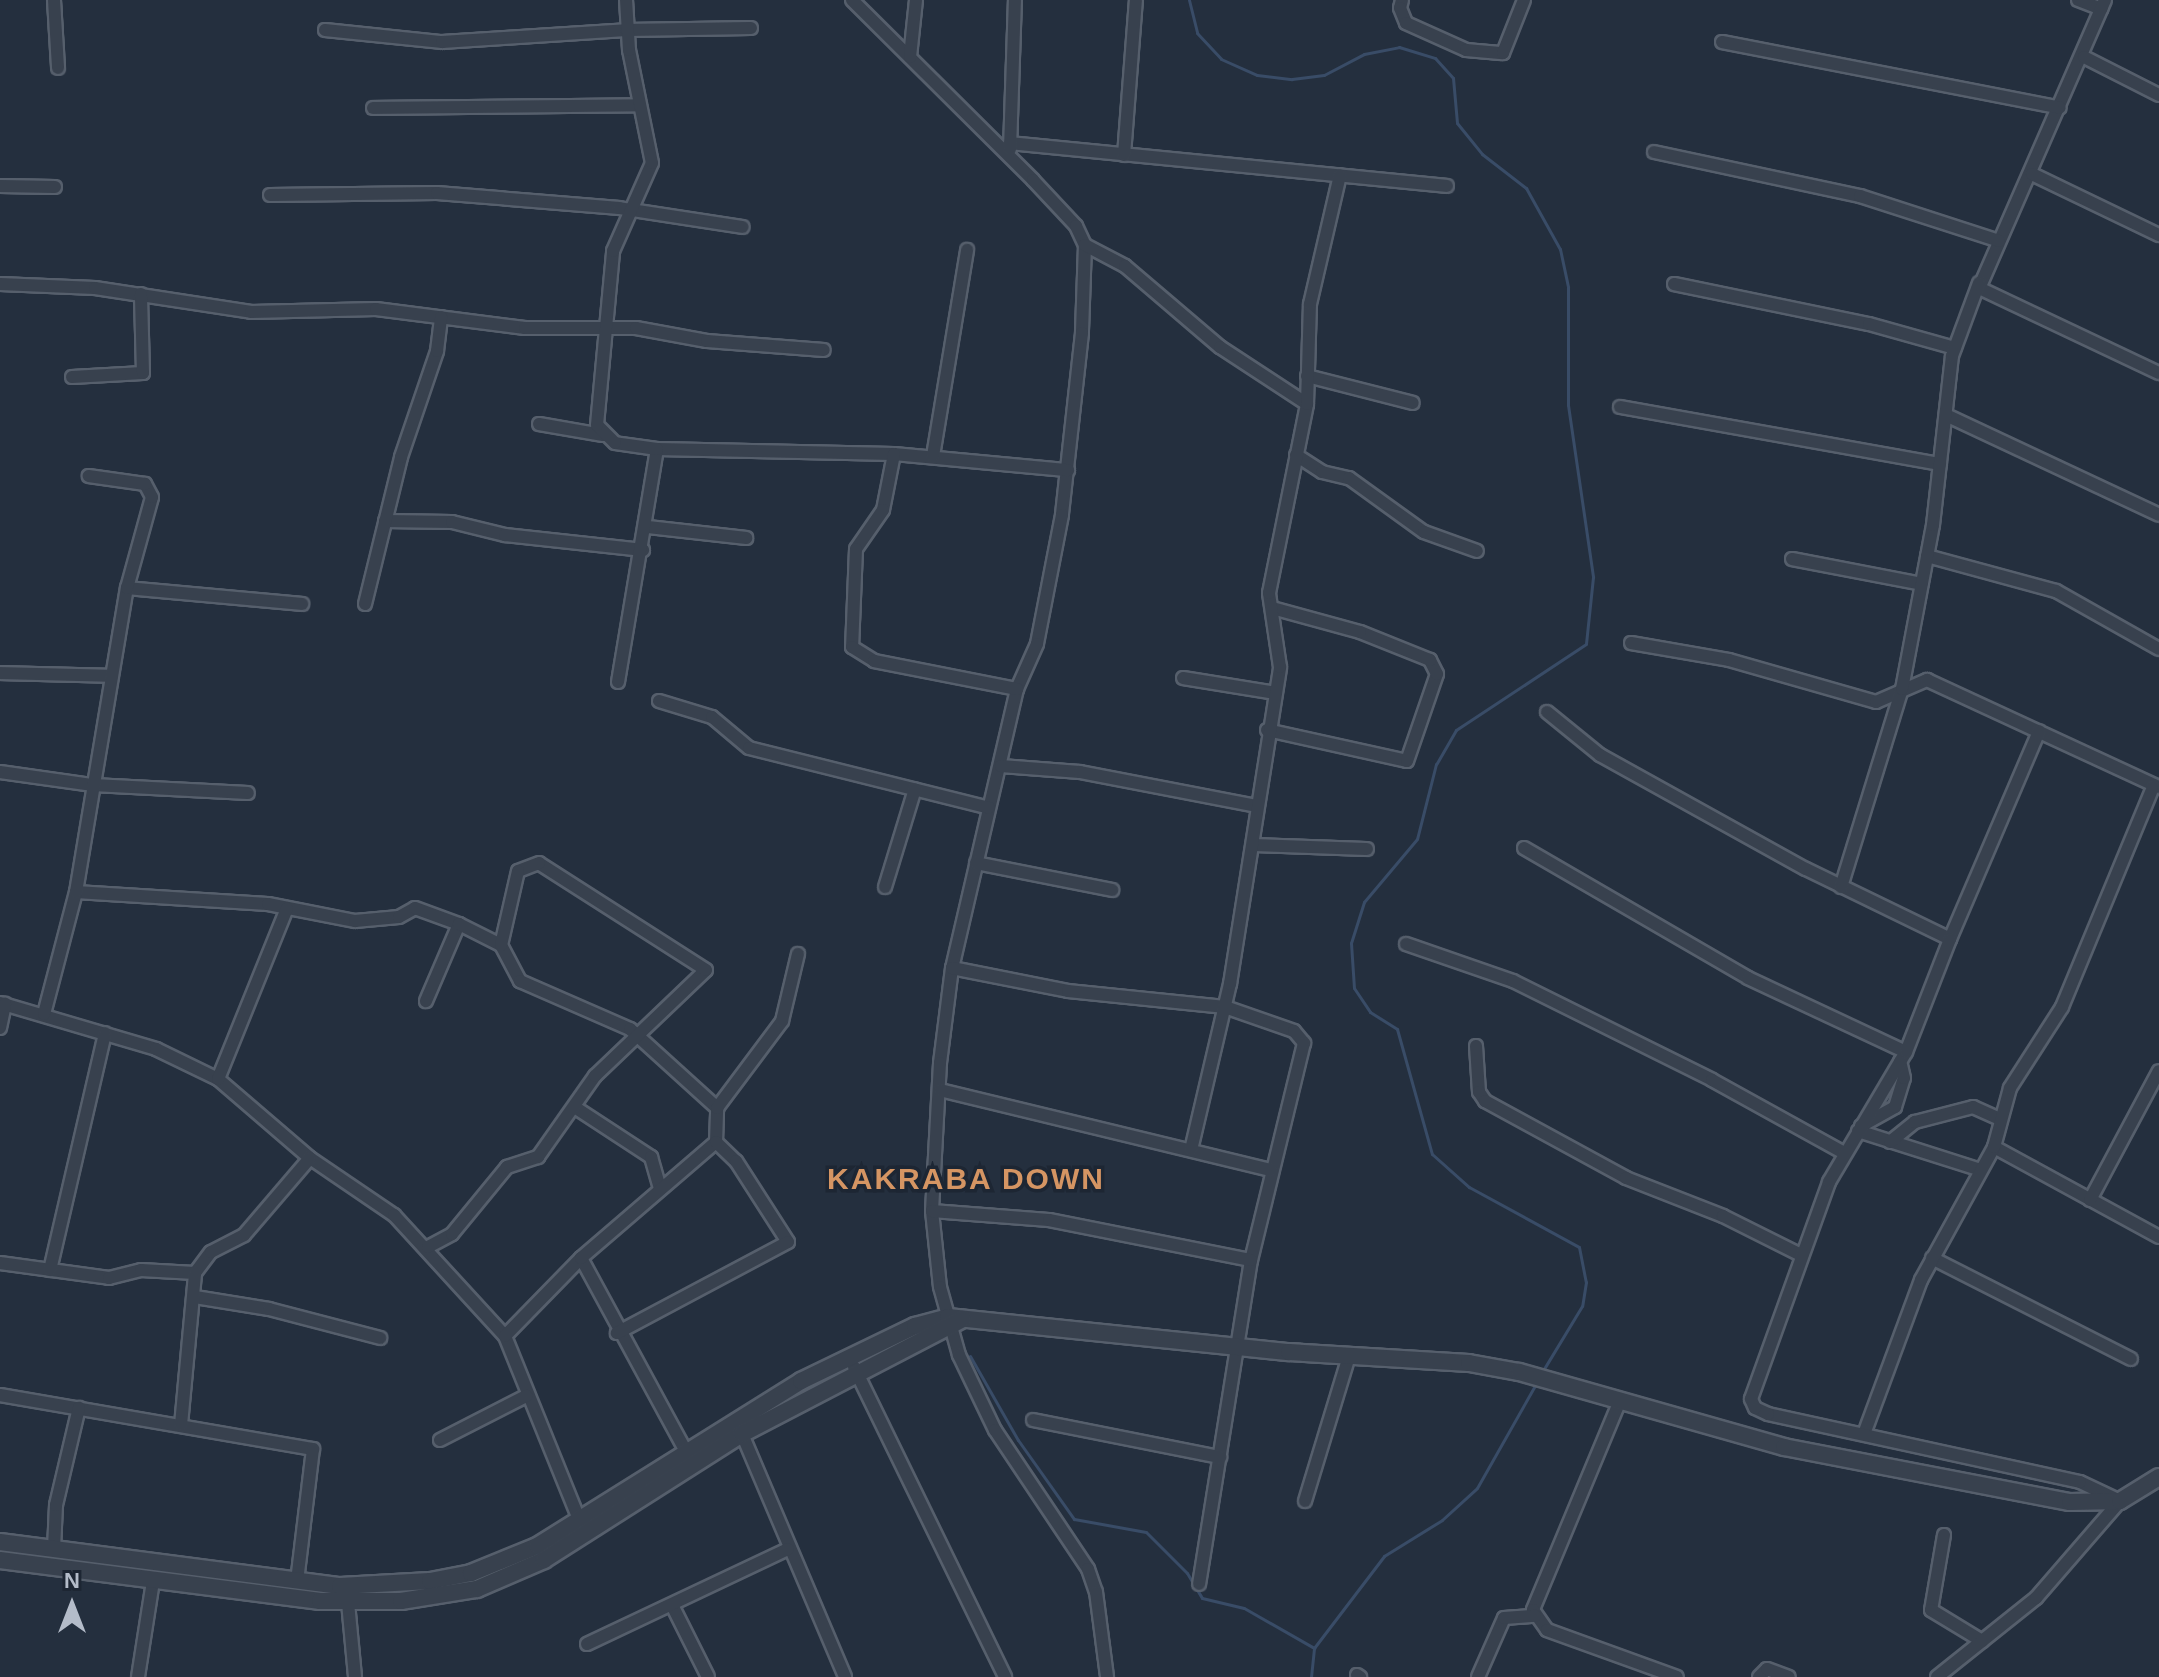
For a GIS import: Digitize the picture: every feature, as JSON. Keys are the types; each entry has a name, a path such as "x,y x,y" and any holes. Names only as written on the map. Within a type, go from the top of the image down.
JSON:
{"street":[{"path":"54,0 58,68"},
{"path":"603,435 597,425 597,400 613,251 652,163 626,30 626,0"},
{"path":"852,0 1076,226 1085,245 1068,470 1037,644 1017,689 952,968 932,1211 954,1321 995,1430 1088,1569 1096,1592 1107,1677"},
{"path":"910,57 916,0"},
{"path":"1009,160 1015,0"},
{"path":"1124,155 1136,0"},
{"path":"1402,0 1400,8 1406,23 1466,50 1503,53 1524,0"},
{"path":"1841,887 1902,689 1927,556 1955,348 1979,283 2084,57 2103,4 2078,0"},
{"path":"325,30 442,42 626,30 751,28"},
{"path":"1722,42 2060,108"},
{"path":"2084,57 2159,95"},
{"path":"373,108 639,105"},
{"path":"1010,143 1447,186"},
{"path":"1654,152 1860,196 1999,241"},
{"path":"2032,174 2159,235"},
{"path":"1191,1150 1225,1007 1253,845 1267,730 1276,693 1280,645 1269,593 1307,404 1310,304 1340,175"},
{"path":"0,186 55,187"},
{"path":"270,195 437,193 743,227"},
{"path":"1085,245 1125,266 1220,347 1307,404"},
{"path":"933,456 967,250"},
{"path":"1979,283 1982,291 2159,373"},
{"path":"0,284 141,294 251,312 376,309 525,328 607,328 824,350"},
{"path":"1674,284 1869,324 1955,348"},
{"path":"72,377 143,373 141,294"},
{"path":"365,604 385,521 437,351 441,317"},
{"path":"1307,376 1413,403"},
{"path":"1620,407 1940,464"},
{"path":"1946,415 2159,515"},
{"path":"539,424 603,435 630,448 894,454 1068,470"},
{"path":"618,682 648,527 657,449"},
{"path":"894,454 883,510 856,549 852,647 874,661 1017,689"},
{"path":"1296,455 1322,472 1349,478 1424,532 1477,551"},
{"path":"44,1014 76,892 127,588 152,490 145,484 89,476"},
{"path":"385,521 452,522 505,535 643,550"},
{"path":"648,527 746,538"},
{"path":"1927,556 2056,591 2159,649"},
{"path":"1792,559 1922,584"},
{"path":"127,588 302,604"},
{"path":"1267,730 1407,761 1437,674 1430,660 1360,632 1272,608"},
{"path":"1631,643 1729,660 1866,701 1876,702 1927,680 1941,683 2156,786 2062,1007 2010,1088 1994,1147 1978,1169 1932,1258 1864,1434"},
{"path":"0,673 112,676"},
{"path":"1183,678 1276,693"},
{"path":"659,701 712,717 749,748 989,808"},
{"path":"1547,712 1600,755 1841,887 1950,939"},
{"path":"2039,731 1903,1056 1844,1153 1801,1255 1751,1399 1755,1408 1768,1414 2080,1482 2120,1501"},
{"path":"1001,766 1080,772 1257,806"},
{"path":"0,772 93,785 248,793"},
{"path":"885,887 915,789"},
{"path":"1253,845 1367,849"},
{"path":"1524,848 1748,978 1903,1056"},
{"path":"428,1247 452,1234 507,1167 538,1157 576,1108 595,1076 705,976 706,966 539,863 518,871 501,945"},
{"path":"976,863 1112,890"},
{"path":"76,892 287,908 355,921 399,917 415,908 459,924 501,945 520,981 637,1036 717,1108"},
{"path":"218,1079 287,908"},
{"path":"426,1001 459,924"},
{"path":"1406,944 1513,981 1712,1080 1844,1153"},
{"path":"617,1333 788,1242 736,1161 716,1142 717,1108 782,1021 798,954"},
{"path":"952,968 1068,991 1225,1007 1294,1031 1304,1043 1251,1260 1240,1348 1199,1584"},
{"path":"0,1028 2,1004 156,1049 218,1079 310,1158 394,1215 428,1247 505,1336 526,1396 579,1519"},
{"path":"50,1270 105,1033"},
{"path":"1476,1046 1479,1092 1485,1101 1626,1178 1723,1216 1801,1255"},
{"path":"1860,1128 1895,1107 1904,1078 1903,1056"},
{"path":"2090,1200 2159,1071"},
{"path":"940,1090 1271,1170"},
{"path":"1890,1142 1915,1122 1951,1111 1983,1107 2000,1119"},
{"path":"576,1108 651,1157 660,1189"},
{"path":"1860,1128 1890,1142 1978,1169"},
{"path":"505,1336 581,1258 716,1142"},
{"path":"1994,1147 2159,1237"},
{"path":"181,1425 195,1273 211,1252 244,1235 310,1158"},
{"path":"932,1211 1049,1220 1251,1260"},
{"path":"581,1258 617,1333 686,1451"},
{"path":"1932,1258 2131,1359"},
{"path":"0,1263 109,1278 141,1270 195,1273"},
{"path":"195,1297 380,1338"},
{"path":"0,1560 153,1581 438,1598 511,1577 588,1535 915,1326 954,1321 1240,1348 1469,1363 1519,1372 1619,1403 1879,1466 2061,1501 2105,1505 2120,1501 2159,1477"},
{"path":"1305,1501 1349,1356"},
{"path":"0,1542 297,1581 348,1594 471,1573 507,1562 761,1404 853,1365"},
{"path":"853,1365 1005,1677"},
{"path":"0,1395 313,1449 297,1581"},
{"path":"440,1440 526,1396"},
{"path":"1619,1403 1536,1598 1535,1616 1547,1630 1677,1677"},
{"path":"54,1549 56,1505 79,1408"},
{"path":"1033,1420 1220,1457"},
{"path":"742,1434 788,1549 845,1677"},
{"path":"1937,1677 2036,1598 2120,1501"},
{"path":"1944,1535 1931,1610 1982,1641"},
{"path":"587,1644 673,1607 788,1549"},
{"path":"138,1677 153,1581"},
{"path":"348,1594 355,1677"},
{"path":"673,1607 708,1677"},
{"path":"1478,1677 1504,1618 1535,1616"},
{"path":"1759,1677 1767,1669 1789,1677"}],"waterway":[{"path":"1189,0 1197,33 1221,59 1257,75 1292,79 1324,75 1364,54 1399,47 1435,58 1453,78 1457,123 1482,154 1526,188 1560,249 1568,287 1568,405 1593,577 1586,644 1456,730 1436,764 1417,839 1364,902 1351,943 1354,988 1370,1012 1397,1029 1432,1154 1469,1187 1579,1247 1586,1282 1582,1306 1542,1372"},
{"path":"970,1356 1018,1440 1074,1519 1146,1532 1187,1573 1202,1598 1244,1608 1314,1648"},
{"path":"1311,1677 1314,1648 1384,1556 1442,1520 1477,1488 1537,1382"}],"district":[{"name":"KAKRABA DOWN","path":"966,1179"}]}
